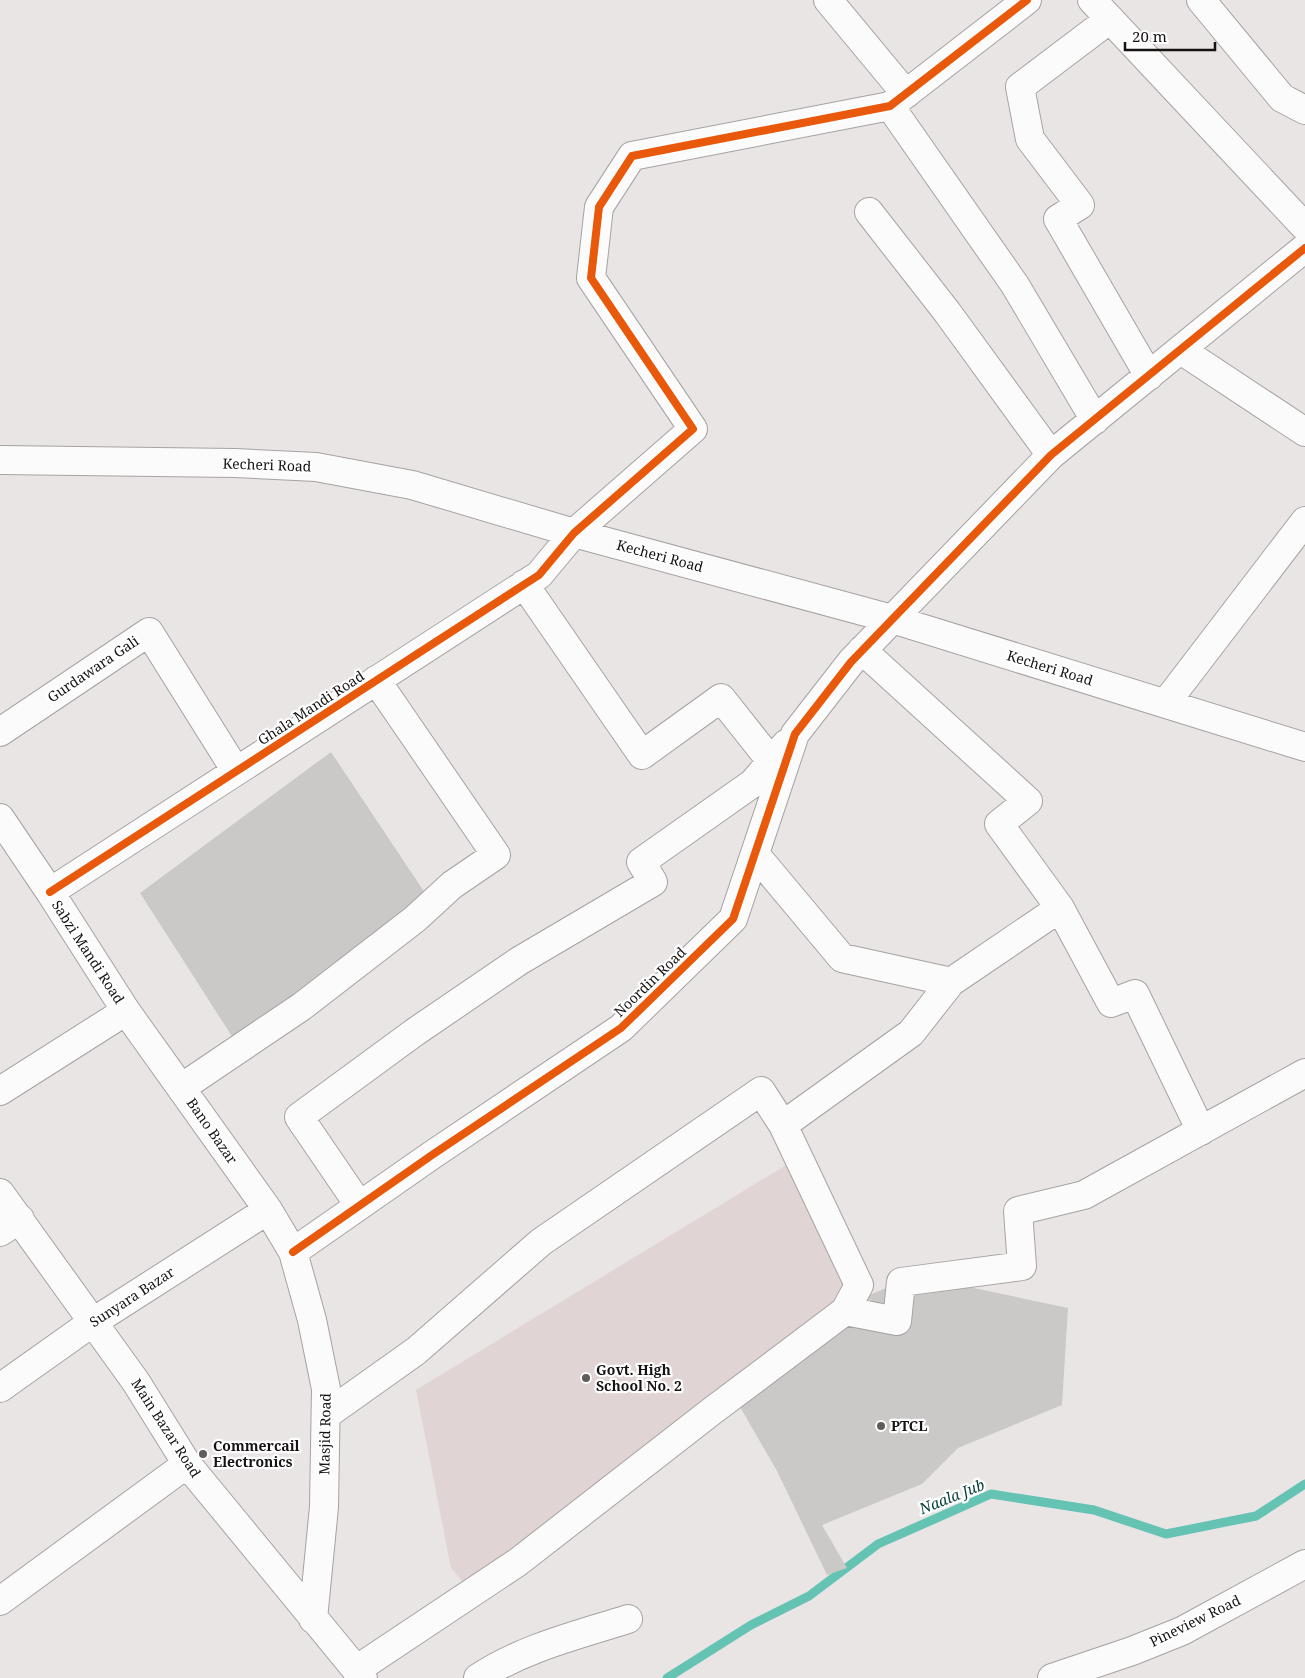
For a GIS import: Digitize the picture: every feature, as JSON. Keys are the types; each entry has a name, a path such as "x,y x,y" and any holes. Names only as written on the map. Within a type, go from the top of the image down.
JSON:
{"street":[{"path":"828,0 898,100 1015,285 1095,420"},
{"path":"898,100 1027,0"},
{"path":"1201,0 1282,98 1305,110"},
{"path":"1149,376 1058,219 1080,205 1030,139 1020,87 1101,10 1305,227"},
{"name":"Ghala Mandi Road","path":"50,892 539,574 574,533 693,429 591,278 599,207 632,156 898,100"},
{"path":"869,212 947,312 1051,455"},
{"name":"Noordin Road","path":"294,1252 621,1028 733,920 795,734 862,650 1051,455 1305,248"},
{"path":"1181,350 1305,432"},
{"path":"0,438 11,460"},
{"name":"Kecheri Road","path":"11,460 235,463 316,467 412,485 574,533 892,619 1305,747"},
{"path":"1165,704 1305,521"},
{"path":"524,584 642,755 721,698 771,761"},
{"name":"Gurdawara Gali","path":"0,732 149,632 236,771"},
{"path":"862,650 1028,801 999,824 1060,908 1111,1003 1135,994 1201,1131"},
{"path":"181,1088 301,1007 415,918 452,885 496,855 376,680"},
{"path":"360,1206 299,1116 519,961 654,882 641,862 753,783 795,734"},
{"name":"Sabzi Mandi Road","path":"0,818 126,1011"},
{"path":"755,854 842,958 951,982"},
{"path":"783,1125 911,1033 951,982 1060,908"},
{"path":"0,1091 126,1011"},
{"name":"Bano Bazar","path":"126,1011 268,1210 294,1252"},
{"path":"845,1311 897,1321 902,1282 1022,1266 1018,1211 1084,1195 1305,1073"},
{"path":"326,1415 416,1351 541,1242 761,1091 783,1125 859,1285 845,1311 712,1411 518,1562 359,1674"},
{"name":"Main Bazar Road","path":"0,1193 10,1226 93,1322 136,1382 187,1464 359,1674"},
{"name":"Sunyara Bazar","path":"0,1388 93,1322 268,1210"},
{"name":"Masjid Road","path":"294,1252 312,1320 326,1388 324,1507 313,1618"},
{"path":"0,1601 187,1464"},
{"name":"Pineview Road","path":"1052,1678 1132,1651 1182,1631 1305,1564"},
{"path":"478,1678 550,1644 628,1619"}],"shaded area":[{"name":"Govt. High School No. 2","path":"791,1162 854,1288 469,1589 451,1568 416,1390"}],"building":[{"path":"331,752 431,902 235,1041 140,893"},
{"name":"PTCL","path":"905,1280 974,1288 1068,1308 1062,1405 958,1448 922,1484 822,1525 847,1568 827,1575 777,1471 728,1386 813,1319"}],"waterway":[{"name":"Naala Jub","path":"667,1678 751,1625 809,1596 878,1544 991,1494 1094,1510 1166,1534 1256,1516 1305,1484"}],"cycle path":[{"path":"50,892 539,575 574,533 693,429 591,278 599,207 632,156 890,106 1027,0"},
{"path":"293,1252 432,1155 621,1028 733,919 795,734 851,662 1051,455 1305,248"}],"place":[{"name":"Govt. High School No. 2","path":"586,1378"},
{"name":"PTCL","path":"881,1426"},
{"name":"Commercail Electronics","path":"203,1454"}]}
